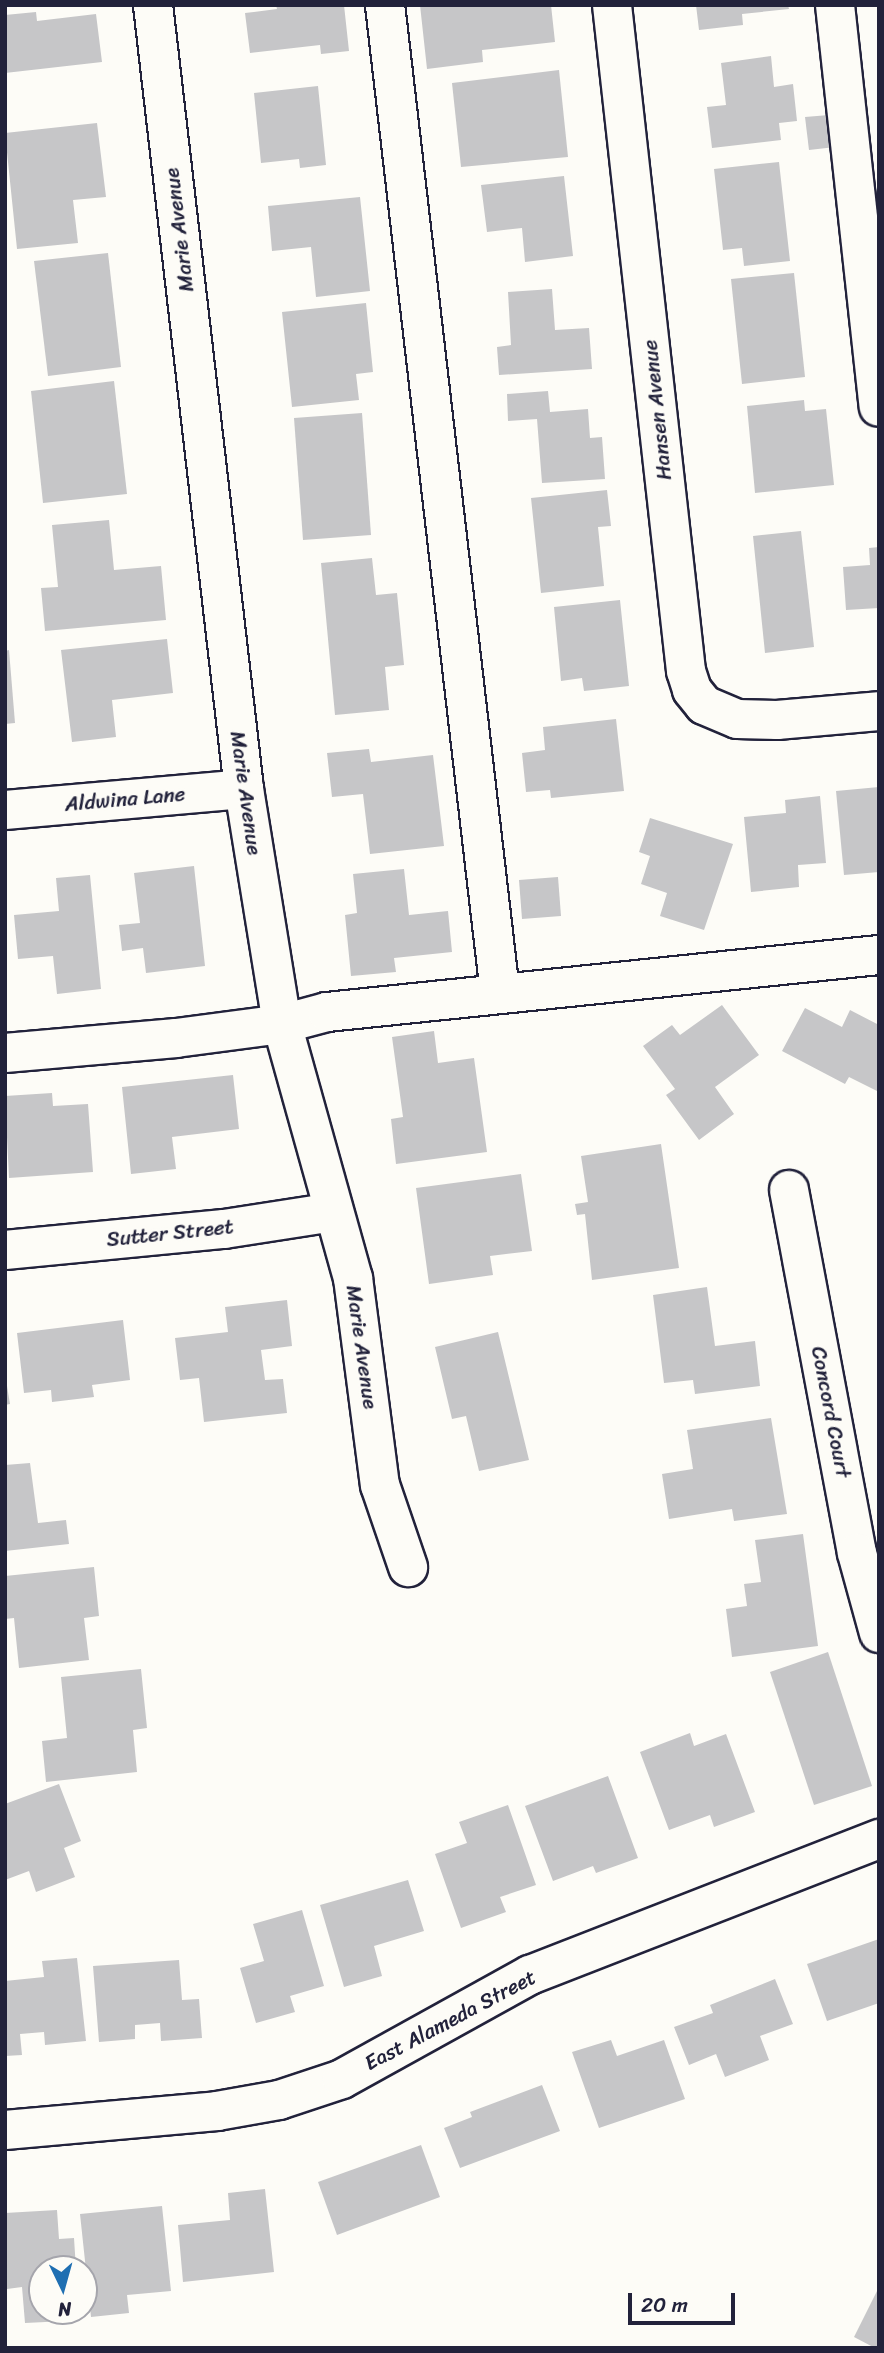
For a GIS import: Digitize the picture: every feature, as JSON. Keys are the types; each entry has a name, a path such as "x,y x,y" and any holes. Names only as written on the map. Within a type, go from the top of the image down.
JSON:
{"street":[{"name":"Marie Avenue","path":"153,5 244,789 282,1024 353,1278 380,1485 408,1567"},
{"path":"385,5 500,993"},
{"name":"Hansen Avenue","path":"612,5 685,671 704,705 737,719 879,711"},
{"path":"835,5 879,407"},
{"name":"Aldwina Lane","path":"5,810 244,789"},
{"path":"5,1053 282,1024 327,1012 879,955"},
{"name":"Concord Court","path":"789,1190 857,1553 879,1633"},
{"name":"Sutter Street","path":"5,1250 224,1228 334,1212"},
{"name":"East Alameda Street","path":"5,2130 217,2111 279,2100 342,2079 530,1975 879,1839"}],"building":[{"path":"276,5 344,5 349,51 321,54 320,45 250,53 245,13 277,9"},
{"path":"420,5 551,5 555,42 482,50 483,62 427,69"},
{"path":"696,5 788,5 789,9 742,14 743,25 699,30"},
{"path":"36,12 37,21 96,14 102,62 5,73 5,15"},
{"path":"771,56 774,87 793,84 797,121 779,123 781,140 712,148 707,107 726,105 721,63"},
{"path":"559,70 568,157 461,167 452,83"},
{"path":"318,86 326,165 300,168 299,159 261,163 254,93"},
{"path":"841,114 844,146 809,150 805,117"},
{"path":"97,123 106,197 73,200 78,243 17,249 5,133"},
{"path":"779,162 790,261 744,266 742,248 723,250 714,169"},
{"path":"564,176 573,256 525,262 522,228 487,232 481,185"},
{"path":"360,197 370,291 316,297 311,247 272,251 268,206"},
{"path":"108,253 121,367 48,376 34,261"},
{"path":"794,273 805,377 742,384 731,279"},
{"path":"552,289 555,330 589,328 592,369 499,375 497,347 511,345 508,292"},
{"path":"366,303 373,372 356,374 359,400 292,407 282,312"},
{"path":"114,381 127,494 43,503 31,391"},
{"path":"548,391 550,412 588,409 590,438 602,437 605,479 542,483 537,419 508,421 507,394"},
{"path":"804,400 805,411 826,409 834,485 755,493 747,406"},
{"path":"362,413 371,535 303,540 294,418"},
{"path":"607,490 611,526 598,527 604,586 541,593 531,498"},
{"path":"109,520 114,570 161,566 166,620 45,631 41,588 58,587 52,525"},
{"path":"801,531 814,647 765,653 753,536"},
{"path":"879,547 879,608 846,610 843,567 870,565 869,548"},
{"path":"372,558 376,595 397,593 404,665 385,667 389,710 335,715 321,563"},
{"path":"620,600 629,686 584,691 582,678 561,681 554,607"},
{"path":"167,639 173,693 112,700 116,737 72,742 61,650"},
{"path":"9,650 15,723 5,724 5,651"},
{"path":"616,719 624,791 551,798 550,790 526,792 522,753 545,750 543,727"},
{"path":"369,749 371,762 433,755 444,846 370,854 363,794 332,797 327,753"},
{"path":"879,787 879,872 844,875 836,791"},
{"path":"820,796 826,863 798,865 799,887 751,892 744,817 786,813 785,800"},
{"path":"650,818 733,844 704,930 660,916 667,893 641,884 650,856 639,852"},
{"path":"194,866 205,966 146,973 143,948 122,951 119,925 140,923 134,873"},
{"path":"404,869 409,915 448,911 452,952 394,958 396,972 351,976 345,915 357,913 353,874"},
{"path":"90,875 101,989 57,994 53,956 18,959 14,915 59,911 56,878"},
{"path":"558,877 561,916 522,919 519,880"},
{"path":"722,1005 759,1055 715,1087 734,1114 699,1140 666,1095 675,1089 643,1046 672,1025 680,1035"},
{"path":"805,1008 842,1027 850,1010 879,1025 879,1092 849,1077 845,1084 782,1051"},
{"path":"434,1031 438,1063 474,1058 487,1152 396,1164 391,1119 403,1117 392,1037"},
{"path":"233,1075 239,1129 172,1137 176,1169 131,1174 122,1087"},
{"path":"52,1093 53,1106 88,1104 93,1172 9,1178 5,1096"},
{"path":"661,1144 679,1268 592,1280 585,1214 577,1215 575,1204 588,1202 581,1156"},
{"path":"521,1174 532,1251 490,1256 493,1275 429,1284 416,1188"},
{"path":"707,1287 715,1346 755,1341 760,1386 695,1394 693,1380 664,1383 653,1295"},
{"path":"287,1300 292,1346 261,1350 265,1380 283,1379 287,1413 204,1422 199,1378 180,1380 175,1338 228,1332 225,1307"},
{"path":"123,1320 130,1380 92,1385 94,1397 52,1402 51,1390 24,1393 17,1333"},
{"path":"498,1332 529,1460 479,1471 466,1416 452,1419 435,1347"},
{"path":"5,1374 10,1404 5,1405"},
{"path":"771,1418 787,1514 734,1521 732,1509 669,1519 662,1474 693,1469 687,1430"},
{"path":"30,1463 38,1523 66,1520 69,1544 5,1551 5,1465"},
{"path":"803,1534 818,1646 732,1657 726,1609 747,1606 744,1584 761,1582 755,1540"},
{"path":"94,1567 99,1616 84,1618 89,1660 19,1668 14,1618 5,1619 5,1576"},
{"path":"828,1652 872,1786 814,1805 770,1672"},
{"path":"141,1669 147,1728 133,1730 137,1772 46,1782 42,1741 67,1738 61,1677"},
{"path":"690,1733 694,1746 726,1734 755,1812 714,1827 710,1815 669,1830 640,1752"},
{"path":"608,1776 638,1858 596,1873 593,1866 553,1881 525,1806"},
{"path":"59,1784 81,1841 64,1848 75,1877 36,1892 29,1871 5,1880 5,1804"},
{"path":"508,1805 536,1885 500,1897 506,1912 461,1928 435,1854 467,1843 459,1822"},
{"path":"408,1880 424,1931 374,1946 382,1976 344,1987 320,1905"},
{"path":"302,1910 324,1986 290,1996 295,2012 256,2023 240,1968 264,1961 253,1924"},
{"path":"879,1939 879,2003 827,2021 807,1964"},
{"path":"77,1958 86,2041 45,2045 44,2032 20,2034 22,2055 5,2056 5,1981 44,1977 42,1961"},
{"path":"179,1960 182,2000 199,1999 202,2038 161,2041 160,2023 135,2025 135,2039 99,2042 93,1966"},
{"path":"775,1979 793,2024 760,2036 769,2060 725,2077 716,2054 689,2065 674,2027 713,2013 710,2005"},
{"path":"611,2040 617,2056 664,2040 685,2099 599,2128 572,2052"},
{"path":"542,2085 560,2131 460,2168 444,2128 472,2117 470,2112"},
{"path":"421,2145 440,2197 337,2235 318,2182"},
{"path":"265,2189 274,2272 183,2282 178,2225 230,2220 228,2193"},
{"path":"162,2206 171,2291 127,2295 129,2313 98,2316 98,2255 84,2255 80,2214"},
{"path":"57,2210 59,2239 74,2238 75,2255 28,2255 28,2323 25,2323 22,2287 7,2289 5,2213"},
{"path":"879,2287 879,2348 875,2348 854,2337"}]}
